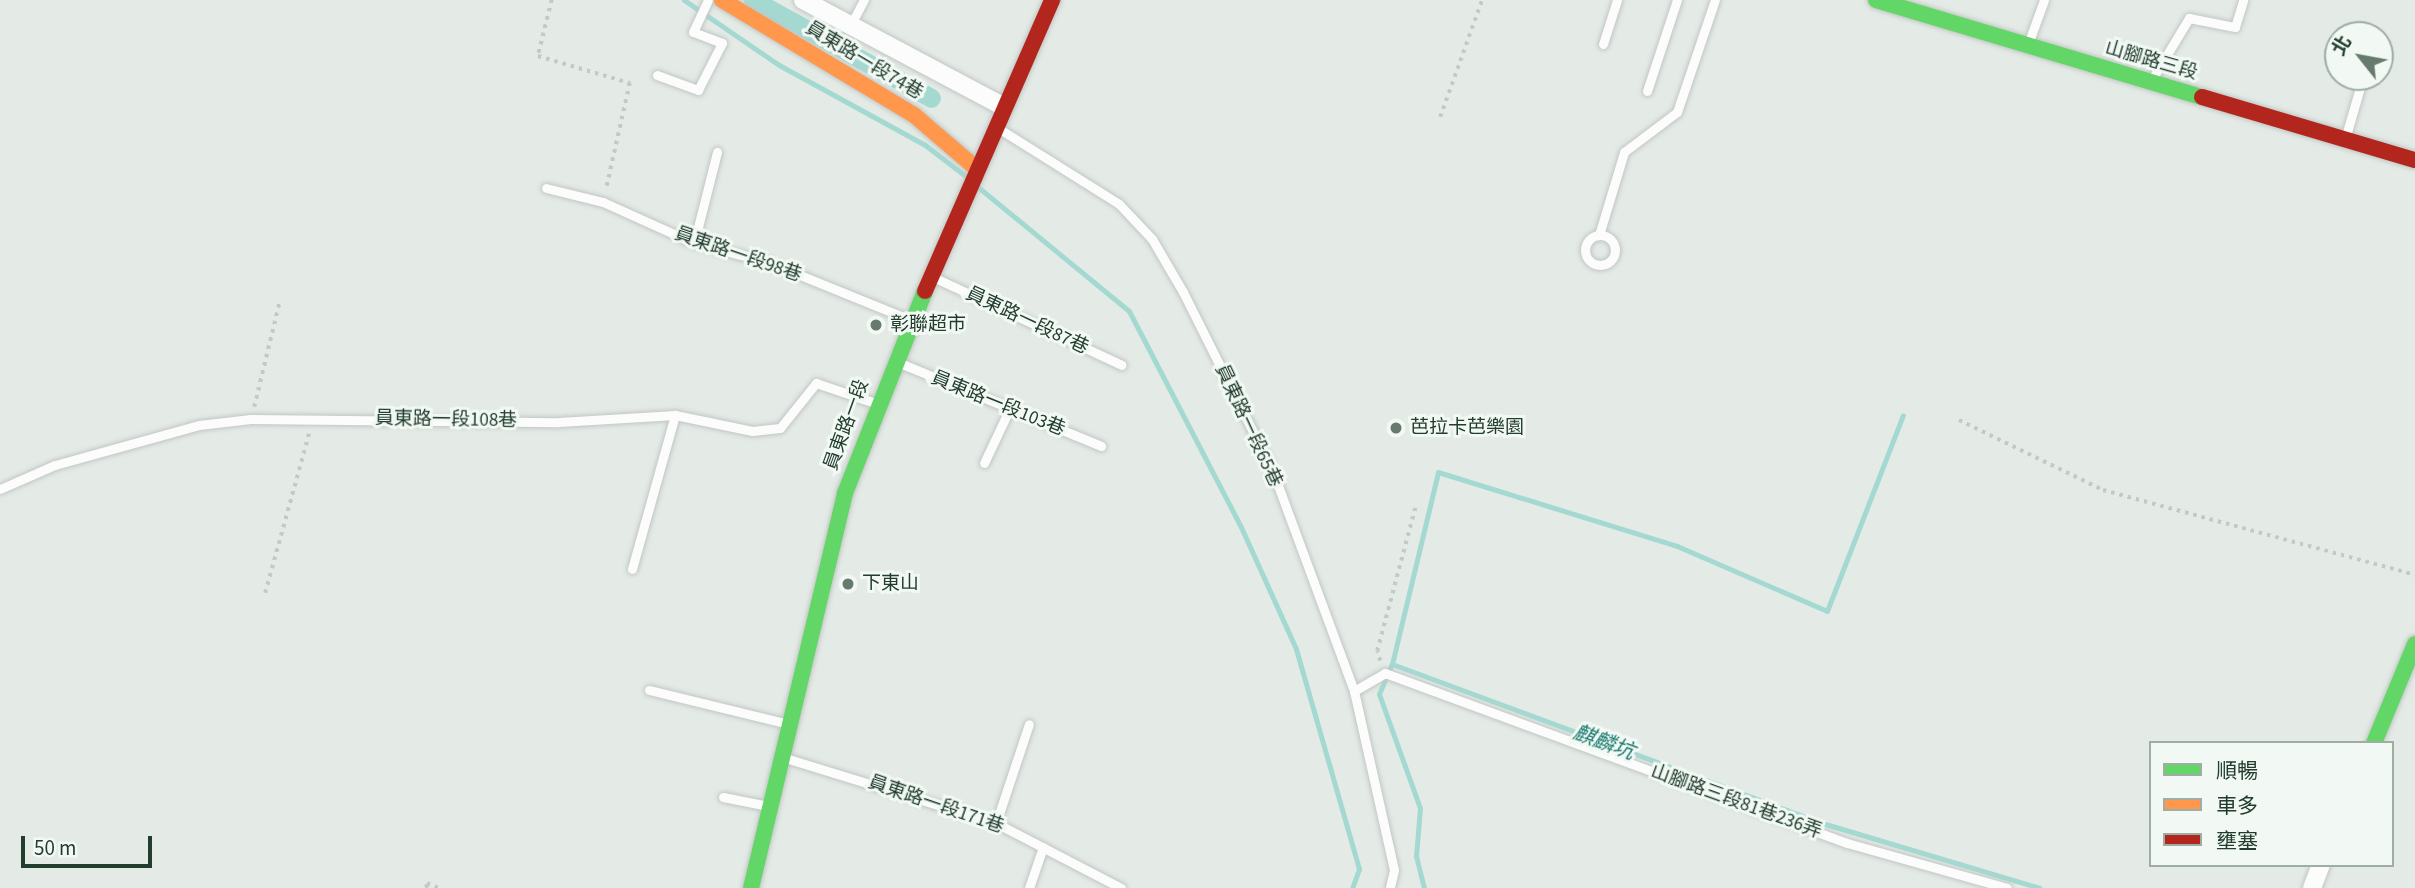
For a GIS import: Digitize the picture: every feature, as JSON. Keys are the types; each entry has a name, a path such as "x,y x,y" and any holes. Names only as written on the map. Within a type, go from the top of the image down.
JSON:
{"main road":[{"name":"員東路一段74巷","path":"722,0 914,115 977,169"},
{"name":"員東路一段","path":"751,888 845,493 876,403 1052,0"},
{"name":"山腳路三段","path":"1876,0 2415,160"},
{"path":"2375,741 2415,644"}],"street":[{"path":"803,0 1004,107"},
{"path":"2312,888 2320,867"}],"lane":[{"path":"657,75 698,90 722,43 693,32 708,0"},
{"path":"850,26 864,0"},
{"path":"1603,44 1618,0"},
{"path":"1647,90 1677,0"},
{"path":"1599,235 1624,152 1677,112 1715,0"},
{"path":"2028,46 2044,0"},
{"path":"2150,82 2189,18 2235,27 2244,0"},
{"path":"2345,140 2358,91"},
{"name":"員東路一段65巷","path":"996,127 1119,204 1152,239 1273,472 1353,691 1394,870 1390,888"},
{"path":"694,243 717,152"},
{"name":"員東路一段98巷","path":"546,188 603,202 694,243 768,262 913,321"},
{"name":"員東路一段87巷","path":"932,277 1122,365"},
{"name":"員東路一段103巷","path":"895,361 1101,446"},
{"name":"員東路一段108巷","path":"0,489 55,465 173,432 251,419 559,422 675,415 752,431 780,428 816,383 876,403"},
{"path":"984,463 1010,408"},
{"path":"632,569 675,415"},
{"path":"1353,691 1385,673"},
{"name":"山腳路三段81巷236弄","path":"1385,673 1847,844 2007,888"},
{"path":"649,690 790,724"},
{"path":"996,823 1029,724"},
{"name":"員東路一段171巷","path":"782,757 996,823 1121,888"},
{"path":"723,797 770,807"},
{"path":"1029,888 1043,848"}],"path":[{"path":"552,0 538,56 630,83 603,202"},
{"path":"1440,117 1482,0"},
{"path":"251,419 279,303"},
{"path":"265,593 312,418"},
{"path":"1959,420 2103,490 2415,575"},
{"path":"1385,673 1377,651 1415,508"},
{"path":"426,888 439,888"}],"waterway":[{"path":"684,0 779,65 925,145 968,178"},
{"path":"753,0 931,98"},
{"path":"978,187 1129,311 1241,527 1296,649 1359,869 1352,888"},
{"path":"1392,664 1438,472 1677,546 1827,611 1903,415"},
{"name":"麒麟坑","path":"1424,888 1416,856 1420,808 1379,694 1392,664 1822,823 2040,888"}],"traffic: fast":[{"path":"1876,0 2202,97"},
{"path":"751,888 845,493 925,291"},
{"path":"2375,741 2415,644"}],"traffic: slow":[{"path":"722,0 914,115 977,169"}],"traffic: jam":[{"path":"925,291 1052,0"},
{"path":"2202,97 2415,160"}],"place":[{"name":"彰聯超市","path":"876,325"},
{"name":"芭拉卡芭樂園","path":"1396,428"},
{"name":"下東山","path":"848,584"}]}
